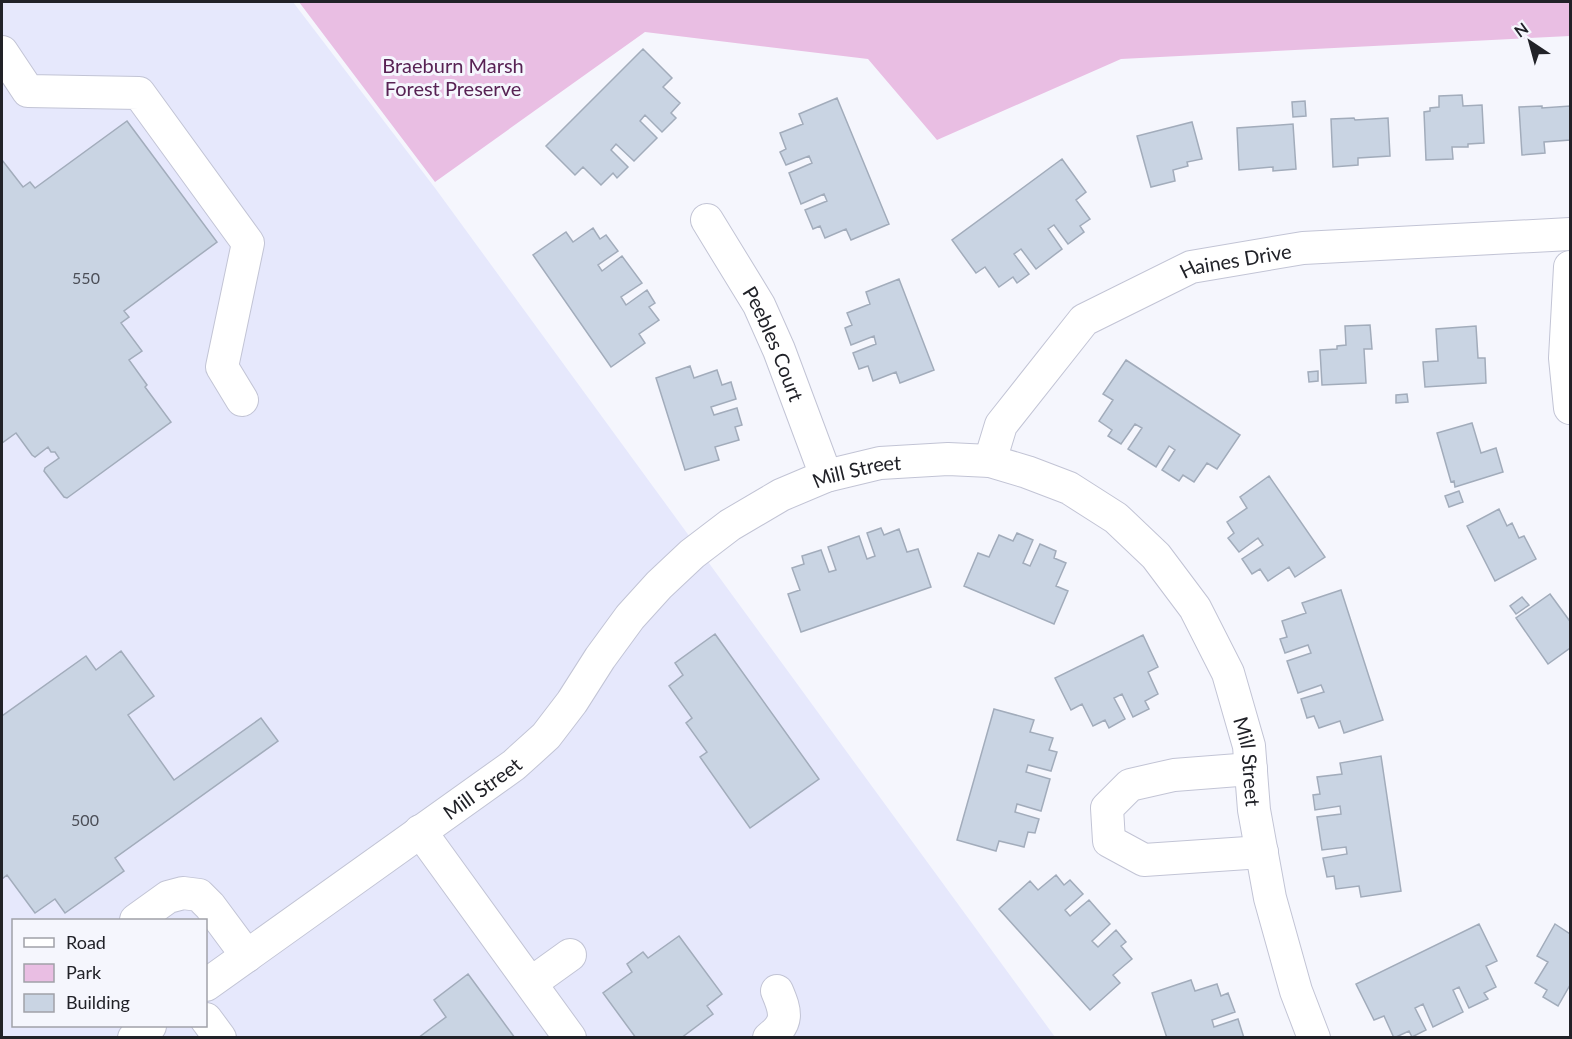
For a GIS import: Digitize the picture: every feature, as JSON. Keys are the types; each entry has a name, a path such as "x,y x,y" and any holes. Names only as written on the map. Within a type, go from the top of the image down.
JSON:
{"street":[{"path":"2,52 28,91 139,93 248,243 222,367 242,400"},
{"name":"Peebles Court","path":"707,220 759,305 779,350 826,476"},
{"name":"Haines Drive","path":"990,461 1001,425 1084,320 1191,267 1303,248 1570,234"},
{"path":"1570,267 1565,358 1570,408"},
{"name":"Mill Street","path":"207,984 514,765 546,736 630,617 659,585 692,554 741,519 781,495 826,476 880,463 948,459 990,461 1026,471 1069,488 1116,518 1156,556 1195,608 1228,673 1249,746 1254,810 1270,898 1296,991 1314,1038"},
{"path":"1251,769 1174,775 1130,785 1107,808 1109,841 1144,860 1262,852"},
{"path":"420,831 570,1038"},
{"path":"139,919 168,897 183,893 199,895 248,956"},
{"path":"531,983 570,955"},
{"path":"768,1038 778,1030 784,1019 784,1007 777,990"},
{"path":"207,1020 220,1038"},
{"path":"134,1038 149,1027"}],"shaded area":[{"path":"2,2 293,2 435,188 1055,1037 2,1038"}],"green space":[{"name":"Braeburn Marsh Forest Preserve","path":"299,2 1570,2 1570,36 1121,59 937,140 868,59 645,32 435,182"}],"building":[{"path":"643,49 672,78 663,87 680,103 671,113 676,118 662,132 645,115 640,121 657,138 634,161 616,144 611,150 628,167 617,178 613,173 601,185 583,167 575,175 546,146"},
{"path":"1462,95 1463,106 1482,105 1484,143 1468,144 1468,147 1452,147 1453,159 1426,160 1424,112 1430,111 1430,108 1439,107 1439,96"},
{"path":"837,98 889,224 851,240 846,229 825,238 820,226 813,229 805,210 827,201 824,194 801,204 789,173 812,163 809,156 786,165 780,152 786,149 780,133 803,124 799,114"},
{"path":"1305,101 1306,116 1293,117 1292,102"},
{"path":"1542,106 1542,108 1570,106 1570,140 1544,142 1545,153 1522,155 1519,107"},
{"path":"1354,118 1355,120 1388,118 1390,156 1358,158 1358,165 1333,167 1331,119"},
{"path":"127,121 217,242 124,311 129,317 121,323 142,351 129,360 147,385 145,387 171,422 67,498 44,471 59,458 55,452 51,452 48,447 35,457 16,433 2,443 2,160 23,187 30,182 35,188"},
{"path":"1192,122 1202,159 1187,162 1188,166 1173,170 1175,181 1151,187 1137,136"},
{"path":"1293,124 1296,169 1273,171 1273,167 1239,170 1237,128"},
{"path":"1062,159 1086,192 1076,200 1090,219 1080,226 1084,232 1068,244 1054,225 1048,229 1062,249 1036,269 1021,249 1014,254 1029,274 1017,283 1013,277 999,287 985,267 976,273 952,240"},
{"path":"593,228 600,239 606,235 618,251 598,265 602,271 622,256 642,283 621,297 626,305 647,290 655,303 649,307 659,320 639,334 645,343 611,367 533,255 566,232 573,242"},
{"path":"899,279 934,370 900,383 896,372 873,381 868,366 859,369 853,353 876,344 874,336 851,345 845,328 852,325 847,313 870,304 866,292"},
{"path":"1370,325 1372,349 1364,349 1366,383 1322,385 1320,350 1337,349 1337,346 1346,345 1345,326"},
{"path":"1476,326 1478,358 1485,358 1486,383 1425,387 1423,362 1438,361 1436,329"},
{"path":"1126,360 1240,435 1217,469 1207,463 1194,482 1183,475 1179,481 1162,470 1175,450 1169,446 1156,467 1128,449 1142,428 1135,424 1121,444 1108,436 1112,430 1099,421 1113,400 1103,394"},
{"path":"690,366 694,378 717,370 722,385 731,382 736,399 711,407 714,415 737,408 742,425 735,427 739,440 715,447 719,460 685,470 656,378"},
{"path":"1318,371 1318,381 1309,382 1308,372"},
{"path":"1407,394 1408,402 1396,403 1396,395"},
{"path":"1472,423 1481,453 1496,448 1503,472 1455,487 1454,481 1451,482 1437,433"},
{"path":"1269,476 1325,557 1295,577 1289,567 1268,581 1260,569 1252,574 1242,559 1263,545 1258,538 1239,552 1228,538 1234,533 1227,522 1247,508 1240,497"},
{"path":"1459,491 1463,502 1449,507 1445,496"},
{"path":"1499,509 1507,526 1512,523 1519,538 1524,536 1536,559 1495,581 1467,526"},
{"path":"881,528 884,535 899,529 907,552 918,549 931,587 801,632 788,594 800,590 792,568 804,564 802,556 821,550 829,572 836,570 828,547 859,536 867,559 875,556 867,533"},
{"path":"1017,533 1033,540 1023,563 1030,566 1040,544 1056,551 1054,558 1066,563 1056,586 1068,591 1054,624 964,586 978,553 989,557 999,535 1013,541"},
{"path":"1341,590 1383,720 1344,733 1340,721 1319,728 1314,716 1307,718 1301,699 1324,692 1321,685 1298,693 1287,661 1311,653 1308,645 1285,653 1280,639 1287,637 1282,621 1306,613 1302,603"},
{"path":"1550,594 1570,619 1570,648 1548,664 1516,618"},
{"path":"1522,597 1529,605 1516,614 1510,606"},
{"path":"715,634 819,779 750,828 700,757 707,752 686,723 692,718 669,686 683,675 675,663"},
{"path":"1143,635 1158,667 1148,672 1158,694 1145,701 1149,709 1133,717 1122,694 1114,698 1125,719 1109,728 1105,720 1093,726 1082,704 1071,710 1055,678"},
{"path":"121,651 154,696 128,715 174,780 261,718 278,741 115,858 124,871 65,913 55,899 35,913 7,875 2,879 2,716 86,656 96,670"},
{"path":"994,709 1034,720 1030,732 1053,738 1049,750 1057,752 1051,771 1028,765 1026,772 1050,779 1041,811 1017,804 1015,812 1039,819 1035,833 1028,832 1024,847 999,841 996,851 957,840"},
{"path":"1381,756 1401,891 1361,897 1359,886 1336,889 1334,876 1327,877 1323,858 1347,854 1346,847 1322,850 1317,817 1341,814 1340,806 1315,810 1313,795 1320,794 1317,777 1342,774 1340,763"},
{"path":"1056,875 1064,885 1070,880 1083,894 1065,910 1070,916 1089,900 1110,924 1092,941 1098,947 1116,930 1126,942 1121,946 1132,959 1113,975 1120,983 1090,1010 999,909 1030,881 1038,890"},
{"path":"1479,924 1497,961 1486,966 1496,987 1484,993 1488,999 1469,1008 1459,987 1453,990 1463,1012 1433,1027 1423,1004 1415,1008 1426,1030 1412,1037 1409,1031 1394,1038 1384,1016 1374,1020 1356,984"},
{"path":"1555,924 1570,934 1570,985 1558,1006 1543,997 1547,990 1535,983 1548,962 1537,956"},
{"path":"679,936 722,994 707,1006 713,1014 681,1038 636,1038 603,993 632,972 627,964 643,952 648,958"},
{"path":"468,974 515,1038 418,1038 446,1017 434,1000"},
{"path":"1191,980 1195,991 1217,984 1221,996 1228,993 1235,1012 1212,1020 1214,1027 1238,1019 1244,1038 1167,1038 1152,993"}]}
